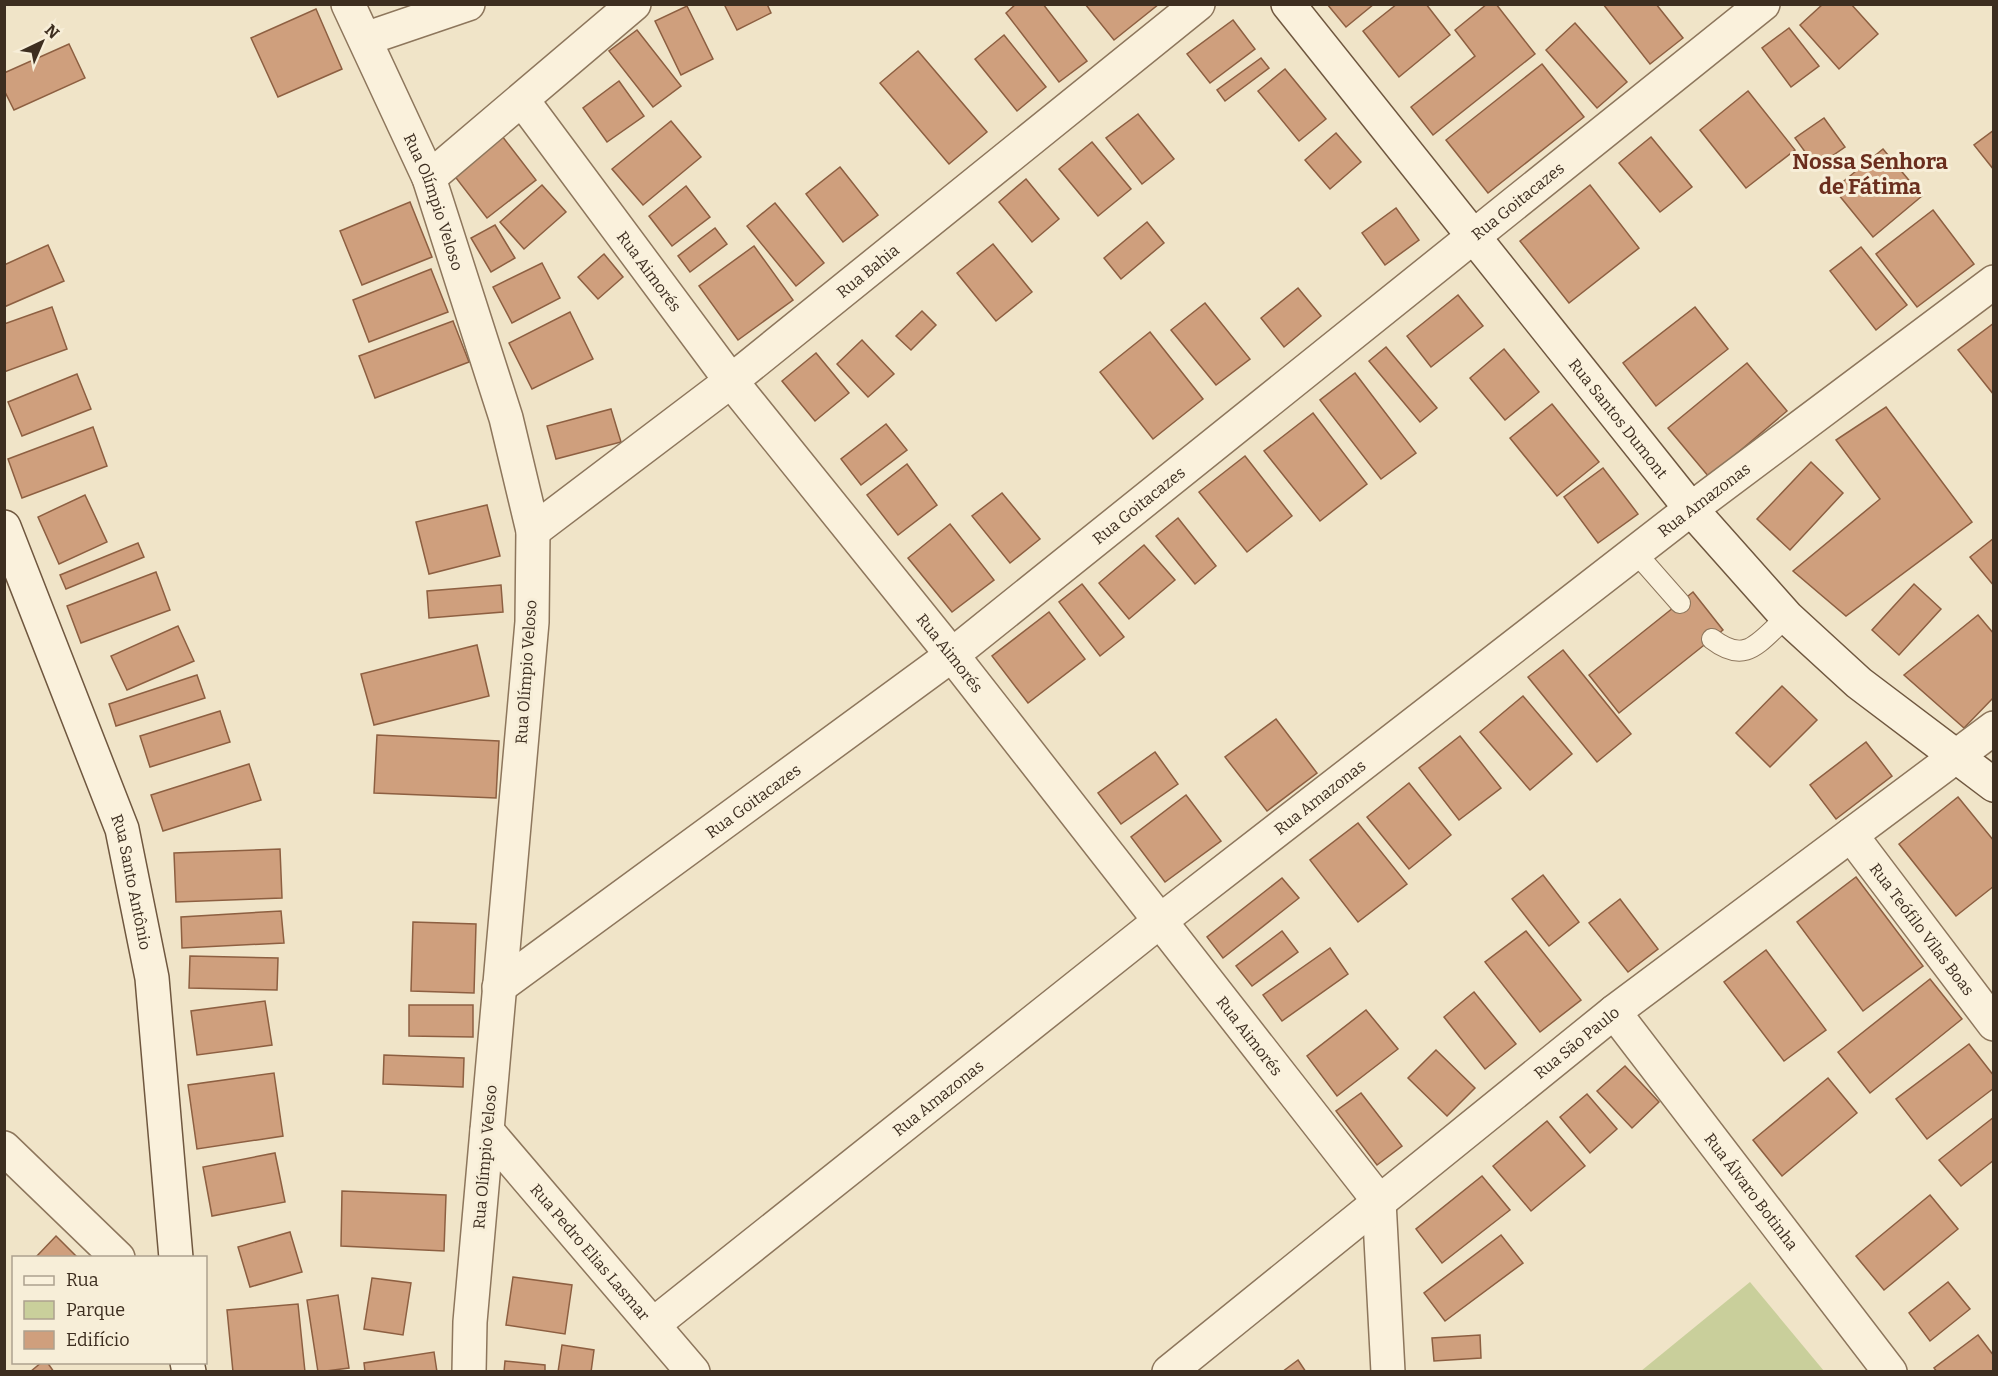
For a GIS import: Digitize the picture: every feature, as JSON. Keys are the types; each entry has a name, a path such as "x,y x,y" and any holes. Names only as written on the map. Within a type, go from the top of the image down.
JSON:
{"street":[{"name":"Rua Olímpio Veloso","path":"348,4 429,178 506,418 533,531 532,622 470,1322 469,1371"},
{"path":"365,39 468,4"},
{"path":"429,178 523,101 634,4"},
{"name":"Rua Bahia","path":"533,531 731,381 1198,4"},
{"name":"Rua Santos Dumont","path":"1288,4 1691,509 1787,617 1859,683 1954,758 1994,785"},
{"name":"Rua Goitacazes","path":"499,987 952,655 1763,4"},
{"name":"Rua Aimorés","path":"523,101 731,381 952,655 1379,1201"},
{"name":"Rua Amazonas","path":"654,1324 1160,921 1691,509 1994,282"},
{"name":"Rua Santo Antônio","path":"4,526 122,829 152,978 176,1256"},
{"name":"Rua São Paulo","path":"1169,1371 1614,1012 1994,728"},
{"name":"Rua Teófilo Vilas Boas","path":"1851,835 1994,1024"},
{"name":"Rua Álvaro Botinha","path":"1614,1012 1890,1371"},
{"name":"Rua Pedro Elias Lasmar","path":"487,1131 693,1371"},
{"path":"4,1148 117,1256"},
{"path":"1379,1201 1388,1371"}],"lane":[{"path":"1636,553 1680,603"},
{"path":"1712,639 1726,650 1740,653 1751,648 1787,617"}],"green space":[{"path":"1750,1282 1824,1371 1641,1371"}],"building":[{"path":"724,4 767,4 771,13 737,30"},
{"path":"1016,4 1043,4 1087,61 1059,82 1006,13"},
{"path":"1085,4 1159,4 1114,40"},
{"path":"1327,4 1374,4 1346,27"},
{"path":"1397,4 1426,4 1450,35 1399,77 1363,31"},
{"path":"1487,4 1496,4 1535,54 1433,135 1411,107 1475,56 1455,30"},
{"path":"1603,4 1656,4 1683,38 1650,64"},
{"path":"1823,4 1851,4 1878,34 1839,69 1800,25"},
{"path":"687,6 713,59 681,75 655,21"},
{"path":"316,9 342,69 278,97 251,38"},
{"path":"1233,20 1255,49 1210,83 1187,54"},
{"path":"1575,23 1627,82 1597,108 1546,50"},
{"path":"1789,28 1819,66 1791,87 1762,48"},
{"path":"637,30 681,86 653,107 609,51"},
{"path":"1004,35 1046,87 1017,111 975,59"},
{"path":"69,44 85,78 14,110 4,90 4,73"},
{"path":"918,51 987,132 949,164 880,83"},
{"path":"1261,58 1269,68 1225,101 1217,90"},
{"path":"1542,64 1584,117 1488,193 1446,140"},
{"path":"1285,69 1326,119 1299,141 1258,91"},
{"path":"619,81 644,116 607,142 583,108"},
{"path":"1748,91 1795,150 1746,188 1700,130"},
{"path":"1138,114 1174,159 1142,184 1106,138"},
{"path":"1824,118 1845,147 1816,167 1795,138"},
{"path":"671,121 701,157 643,205 612,169"},
{"path":"1994,130 1994,170 1974,145"},
{"path":"1336,133 1361,162 1330,189 1305,160"},
{"path":"502,136 536,180 487,218 453,174"},
{"path":"1651,137 1692,187 1660,212 1619,163"},
{"path":"1092,142 1131,189 1098,216 1059,169"},
{"path":"1883,149 1922,196 1873,237 1834,189"},
{"path":"840,167 878,215 843,242 806,194"},
{"path":"1026,179 1059,219 1032,242 999,202"},
{"path":"542,185 566,212 524,249 500,222"},
{"path":"1590,185 1639,248 1569,303 1520,241"},
{"path":"686,186 710,217 672,246 649,216"},
{"path":"410,202 432,257 362,285 340,231"},
{"path":"775,203 824,263 796,286 747,226"},
{"path":"1396,208 1419,240 1385,265 1362,233"},
{"path":"1933,210 1974,264 1917,307 1876,254"},
{"path":"1147,222 1164,243 1121,279 1104,258"},
{"path":"495,225 515,258 491,272 471,238"},
{"path":"715,228 727,244 690,272 678,256"},
{"path":"993,244 1032,292 996,321 957,273"},
{"path":"48,245 64,281 4,307 4,265"},
{"path":"754,246 793,300 738,340 699,286"},
{"path":"1861,247 1907,305 1876,330 1830,271"},
{"path":"604,254 623,277 598,299 578,277"},
{"path":"542,263 560,298 512,323 493,287"},
{"path":"431,269 448,312 369,342 353,300"},
{"path":"1298,288 1321,316 1284,347 1261,318"},
{"path":"1458,295 1483,326 1431,367 1407,336"},
{"path":"1205,303 1250,359 1216,385 1171,330"},
{"path":"52,307 67,349 4,372 4,324"},
{"path":"1695,307 1728,349 1656,406 1623,363"},
{"path":"922,311 936,325 911,350 896,336"},
{"path":"570,312 593,359 532,389 509,343"},
{"path":"453,321 469,362 375,398 359,356"},
{"path":"1994,323 1994,395 1958,350"},
{"path":"1150,332 1203,399 1153,439 1100,372"},
{"path":"862,340 894,374 868,397 837,364"},
{"path":"1386,347 1437,408 1420,422 1369,361"},
{"path":"1504,349 1539,392 1505,420 1470,378"},
{"path":"816,353 849,393 815,421 782,381"},
{"path":"1747,363 1787,411 1709,477 1668,428"},
{"path":"1355,373 1416,453 1381,479 1320,400"},
{"path":"77,374 91,409 22,436 8,402"},
{"path":"1552,404 1599,462 1557,496 1510,438"},
{"path":"1886,407 1972,522 1846,616 1793,571 1880,499 1836,440"},
{"path":"611,409 621,442 556,459 547,426"},
{"path":"1313,413 1367,484 1320,521 1264,451"},
{"path":"886,424 907,450 861,485 841,459"},
{"path":"93,427 107,466 22,498 8,459"},
{"path":"1245,456 1292,516 1247,552 1199,492"},
{"path":"1811,462 1843,493 1790,550 1757,519"},
{"path":"907,464 937,505 898,535 867,495"},
{"path":"1603,468 1638,514 1598,543 1564,497"},
{"path":"1002,493 1040,539 1010,563 972,516"},
{"path":"85,495 107,542 59,564 38,517"},
{"path":"487,505 500,556 429,574 416,522"},
{"path":"1178,518 1216,566 1195,584 1156,536"},
{"path":"950,524 994,580 952,612 908,558"},
{"path":"1994,538 1994,586 1970,557"},
{"path":"138,543 144,557 66,589 60,575"},
{"path":"1144,545 1175,580 1129,619 1099,583"},
{"path":"156,572 170,610 81,643 67,606"},
{"path":"1082,584 1124,637 1100,656 1059,602"},
{"path":"1914,584 1941,609 1899,655 1872,630"},
{"path":"501,585 503,612 429,618 427,591"},
{"path":"1693,592 1723,630 1619,713 1589,675"},
{"path":"1049,612 1085,659 1028,703 992,656"},
{"path":"1978,615 1994,634 1994,697 1964,728 1904,675"},
{"path":"178,626 194,661 127,690 111,656"},
{"path":"477,645 489,696 374,725 361,674"},
{"path":"1563,650 1631,734 1597,762 1528,677"},
{"path":"197,675 205,698 116,726 109,704"},
{"path":"1782,686 1817,720 1770,767 1736,733"},
{"path":"1523,696 1572,754 1530,790 1480,732"},
{"path":"220,711 230,742 150,767 140,736"},
{"path":"1276,719 1317,773 1267,811 1225,757"},
{"path":"377,735 499,741 496,798 374,793"},
{"path":"1460,736 1501,788 1459,820 1419,768"},
{"path":"1866,742 1892,776 1836,819 1810,785"},
{"path":"1155,752 1178,784 1121,824 1098,793"},
{"path":"249,764 261,800 163,831 151,795"},
{"path":"1409,783 1451,835 1409,869 1367,817"},
{"path":"1186,795 1221,841 1165,882 1131,837"},
{"path":"1958,797 1994,841 1994,886 1956,916 1899,844"},
{"path":"1358,823 1407,884 1358,922 1310,860"},
{"path":"280,849 282,898 176,902 174,853"},
{"path":"1543,875 1579,922 1549,946 1512,899"},
{"path":"1856,877 1923,966 1863,1011 1797,922"},
{"path":"1282,878 1299,898 1223,958 1207,937"},
{"path":"1620,899 1658,949 1628,972 1589,923"},
{"path":"281,911 284,943 182,948 181,917"},
{"path":"413,922 476,924 474,993 411,991"},
{"path":"1282,931 1298,952 1252,986 1236,966"},
{"path":"1526,931 1581,1000 1540,1032 1485,962"},
{"path":"1330,948 1348,974 1282,1021 1263,995"},
{"path":"1766,950 1826,1030 1784,1061 1724,982"},
{"path":"190,956 278,958 277,990 189,988"},
{"path":"1930,979 1962,1019 1870,1093 1838,1052"},
{"path":"1474,992 1516,1044 1485,1069 1444,1017"},
{"path":"265,1001 272,1045 197,1055 191,1011"},
{"path":"409,1005 473,1005 473,1037 409,1036"},
{"path":"1366,1010 1398,1049 1337,1096 1307,1056"},
{"path":"1969,1044 1994,1076 1994,1088 1927,1139 1896,1099"},
{"path":"1436,1050 1475,1088 1447,1116 1408,1078"},
{"path":"384,1055 464,1058 463,1087 383,1084"},
{"path":"1625,1066 1659,1102 1632,1128 1597,1091"},
{"path":"274,1073 283,1136 197,1149 188,1085"},
{"path":"1828,1078 1857,1113 1782,1176 1753,1140"},
{"path":"1361,1093 1402,1146 1377,1165 1336,1111"},
{"path":"1587,1094 1617,1129 1590,1153 1560,1117"},
{"path":"1994,1117 1994,1160 1961,1186 1939,1160"},
{"path":"1547,1121 1585,1166 1531,1211 1493,1166"},
{"path":"275,1153 285,1202 212,1216 203,1167"},
{"path":"1482,1176 1510,1210 1442,1263 1416,1229"},
{"path":"342,1191 446,1195 444,1251 341,1246"},
{"path":"1930,1195 1958,1229 1884,1290 1856,1256"},
{"path":"290,1232 302,1272 250,1287 238,1247"},
{"path":"1501,1235 1523,1263 1445,1321 1424,1293"},
{"path":"56,1236 76,1256 37,1256"},
{"path":"513,1277 572,1285 565,1334 506,1325"},
{"path":"372,1278 411,1283 403,1335 364,1329"},
{"path":"1948,1282 1970,1309 1930,1341 1909,1313"},
{"path":"338,1295 349,1368 318,1372 307,1300"},
{"path":"298,1304 305,1372 233,1372 227,1310"},
{"path":"1480,1335 1481,1358 1434,1361 1432,1338"},
{"path":"1978,1335 1994,1356 1994,1372 1937,1372 1934,1368"},
{"path":"562,1345 594,1350 591,1372 558,1372"},
{"path":"434,1352 437,1372 365,1372 364,1363"},
{"path":"1298,1360 1306,1372 1282,1372"},
{"path":"505,1361 545,1365 545,1372 504,1372"},
{"path":"40,1364 48,1364 54,1372 30,1372"}],"district":[{"name":"Nossa Senhora de Fátima","path":"1870,174"}]}
